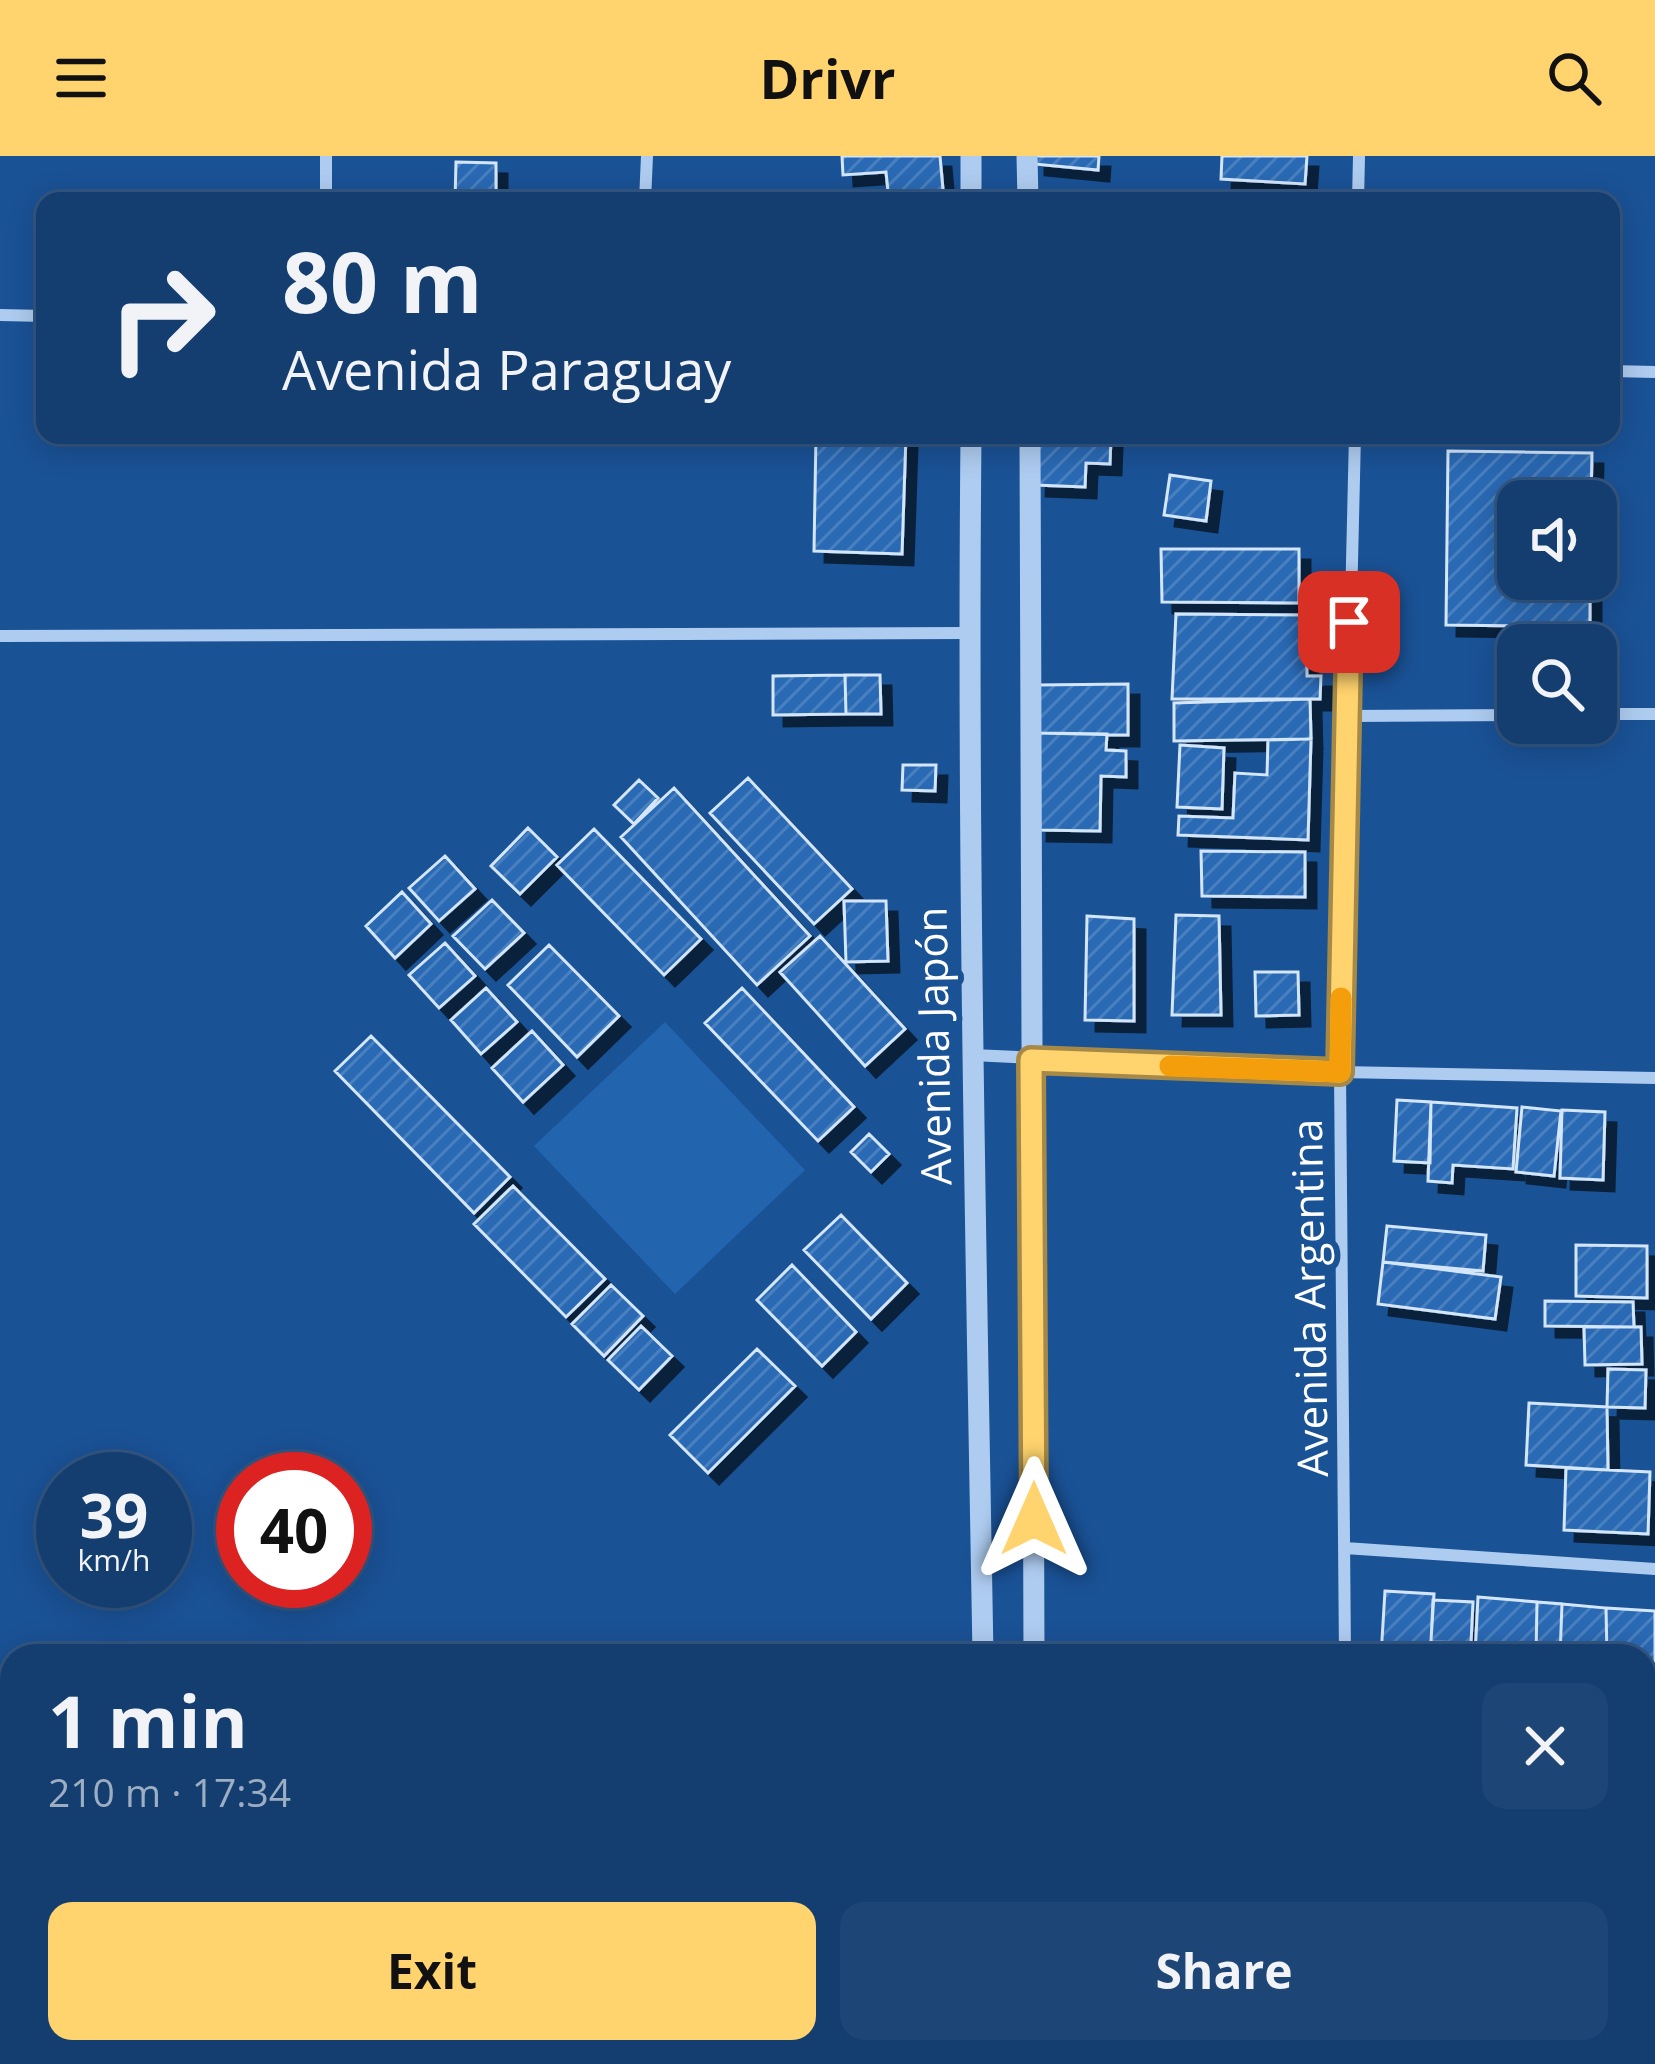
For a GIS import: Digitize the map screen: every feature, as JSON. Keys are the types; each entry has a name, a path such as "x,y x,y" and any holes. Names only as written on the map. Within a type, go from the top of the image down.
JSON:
{"street":[{"path":"326,156 326,192"},
{"path":"645,192 647,156"},
{"path":"971,156 971,192"},
{"path":"1027,156 1028,192"},
{"path":"1358,192 1359,156"},
{"path":"0,315 36,316"},
{"path":"1620,371 1655,372"},
{"name":"Avenida Japón","path":"971,444 972,1055 983,1644"},
{"path":"1030,444 1034,1644"},
{"name":"Avenida Argentina","path":"1345,1644 1340,1072 1355,444"},
{"path":"0,637 969,633"},
{"path":"1617,714 1655,714"},
{"path":"1347,716 1497,715"},
{"path":"972,1055 1340,1072 1655,1078"},
{"path":"1345,1548 1655,1569"}],"shaded area":[{"path":"665,1022 805,1170 675,1294 534,1146"}],"building":[{"path":"842,156 940,156 943,192 888,192 886,172 843,175"},
{"path":"1034,156 1099,156 1098,170 1034,164"},
{"path":"1222,156 1307,156 1305,184 1221,179"},
{"path":"456,162 496,163 496,192 455,192"},
{"path":"816,444 906,444 902,554 814,551"},
{"path":"1037,444 1111,444 1110,464 1086,463 1085,487 1035,485"},
{"path":"1448,451 1592,453 1591,480 1497,480 1497,600 1590,600 1590,624 1446,625"},
{"path":"1170,475 1211,481 1206,521 1164,515"},
{"path":"1161,549 1299,549 1299,603 1162,602"},
{"path":"1176,614 1306,615 1307,676 1321,676 1320,699 1172,699"},
{"path":"845,675 880,675 881,714 846,714"},
{"path":"845,675 846,714 773,715 773,676"},
{"path":"1128,684 1128,735 1037,733 1038,685"},
{"path":"1310,699 1311,739 1174,741 1174,703"},
{"path":"1037,733 1107,734 1106,750 1126,751 1126,777 1101,776 1100,831 1036,830"},
{"path":"1311,739 1308,840 1178,835 1179,816 1233,818 1235,773 1267,775 1268,740"},
{"path":"1180,745 1224,748 1222,809 1177,807"},
{"path":"903,765 936,765 935,791 902,790"},
{"path":"748,778 852,889 814,924 710,813"},
{"path":"639,780 658,798 634,824 614,805"},
{"path":"674,788 810,936 757,985 621,837"},
{"path":"528,828 557,857 520,894 491,866"},
{"path":"594,829 701,939 664,975 557,865"},
{"path":"1201,851 1305,852 1305,897 1202,896"},
{"path":"445,856 475,889 439,921 409,888"},
{"path":"402,892 431,924 395,958 366,926"},
{"path":"492,900 524,933 485,969 453,936"},
{"path":"844,901 886,901 888,961 846,962"},
{"path":"1176,915 1219,916 1221,1015 1172,1015"},
{"path":"1087,916 1134,919 1134,1021 1085,1020"},
{"path":"820,936 905,1029 865,1066 780,972"},
{"path":"445,943 475,976 439,1008 409,975"},
{"path":"549,945 619,1016 577,1057 508,985"},
{"path":"1255,972 1298,972 1299,1015 1256,1016"},
{"path":"486,988 517,1022 481,1054 451,1020"},
{"path":"742,988 854,1107 818,1141 705,1023"},
{"path":"532,1031 563,1065 523,1102 492,1068"},
{"path":"371,1036 510,1177 474,1213 335,1071"},
{"path":"1397,1100 1431,1102 1430,1163 1394,1161"},
{"path":"1431,1102 1517,1108 1513,1169 1453,1165 1452,1183 1428,1181"},
{"path":"1522,1107 1561,1111 1554,1176 1516,1172"},
{"path":"1562,1110 1605,1112 1603,1180 1560,1178"},
{"path":"869,1134 889,1154 871,1172 851,1152"},
{"path":"513,1186 605,1279 566,1317 474,1224"},
{"path":"841,1215 907,1283 871,1319 804,1250"},
{"path":"1387,1226 1486,1235 1483,1271 1383,1262"},
{"path":"1576,1245 1647,1246 1647,1298 1576,1296"},
{"path":"1383,1262 1501,1277 1495,1319 1378,1304"},
{"path":"792,1265 856,1332 822,1366 757,1300"},
{"path":"611,1285 643,1316 604,1356 572,1324"},
{"path":"1545,1301 1633,1302 1634,1327 1545,1326"},
{"path":"641,1326 672,1356 639,1390 608,1360"},
{"path":"1584,1327 1641,1327 1642,1364 1585,1365"},
{"path":"757,1349 795,1386 708,1473 670,1435"},
{"path":"1608,1369 1646,1370 1645,1408 1607,1407"},
{"path":"1529,1403 1607,1407 1608,1470 1526,1465"},
{"path":"1566,1468 1650,1472 1648,1534 1564,1530"},
{"path":"1385,1591 1434,1594 1431,1644 1382,1644"},
{"path":"1478,1597 1537,1602 1536,1644 1476,1644"},
{"path":"1433,1600 1473,1602 1471,1643 1431,1642"},
{"path":"1537,1602 1562,1604 1560,1644 1536,1644"},
{"path":"1562,1604 1606,1608 1607,1644 1560,1644"},
{"path":"1606,1608 1655,1611 1655,1644 1607,1644"}],"slow traffic":[{"path":"1170,1066 1340,1072 1341,998"}],"route":[{"path":"1034,1519 1031,1060 1340,1072 1349,622"}]}
